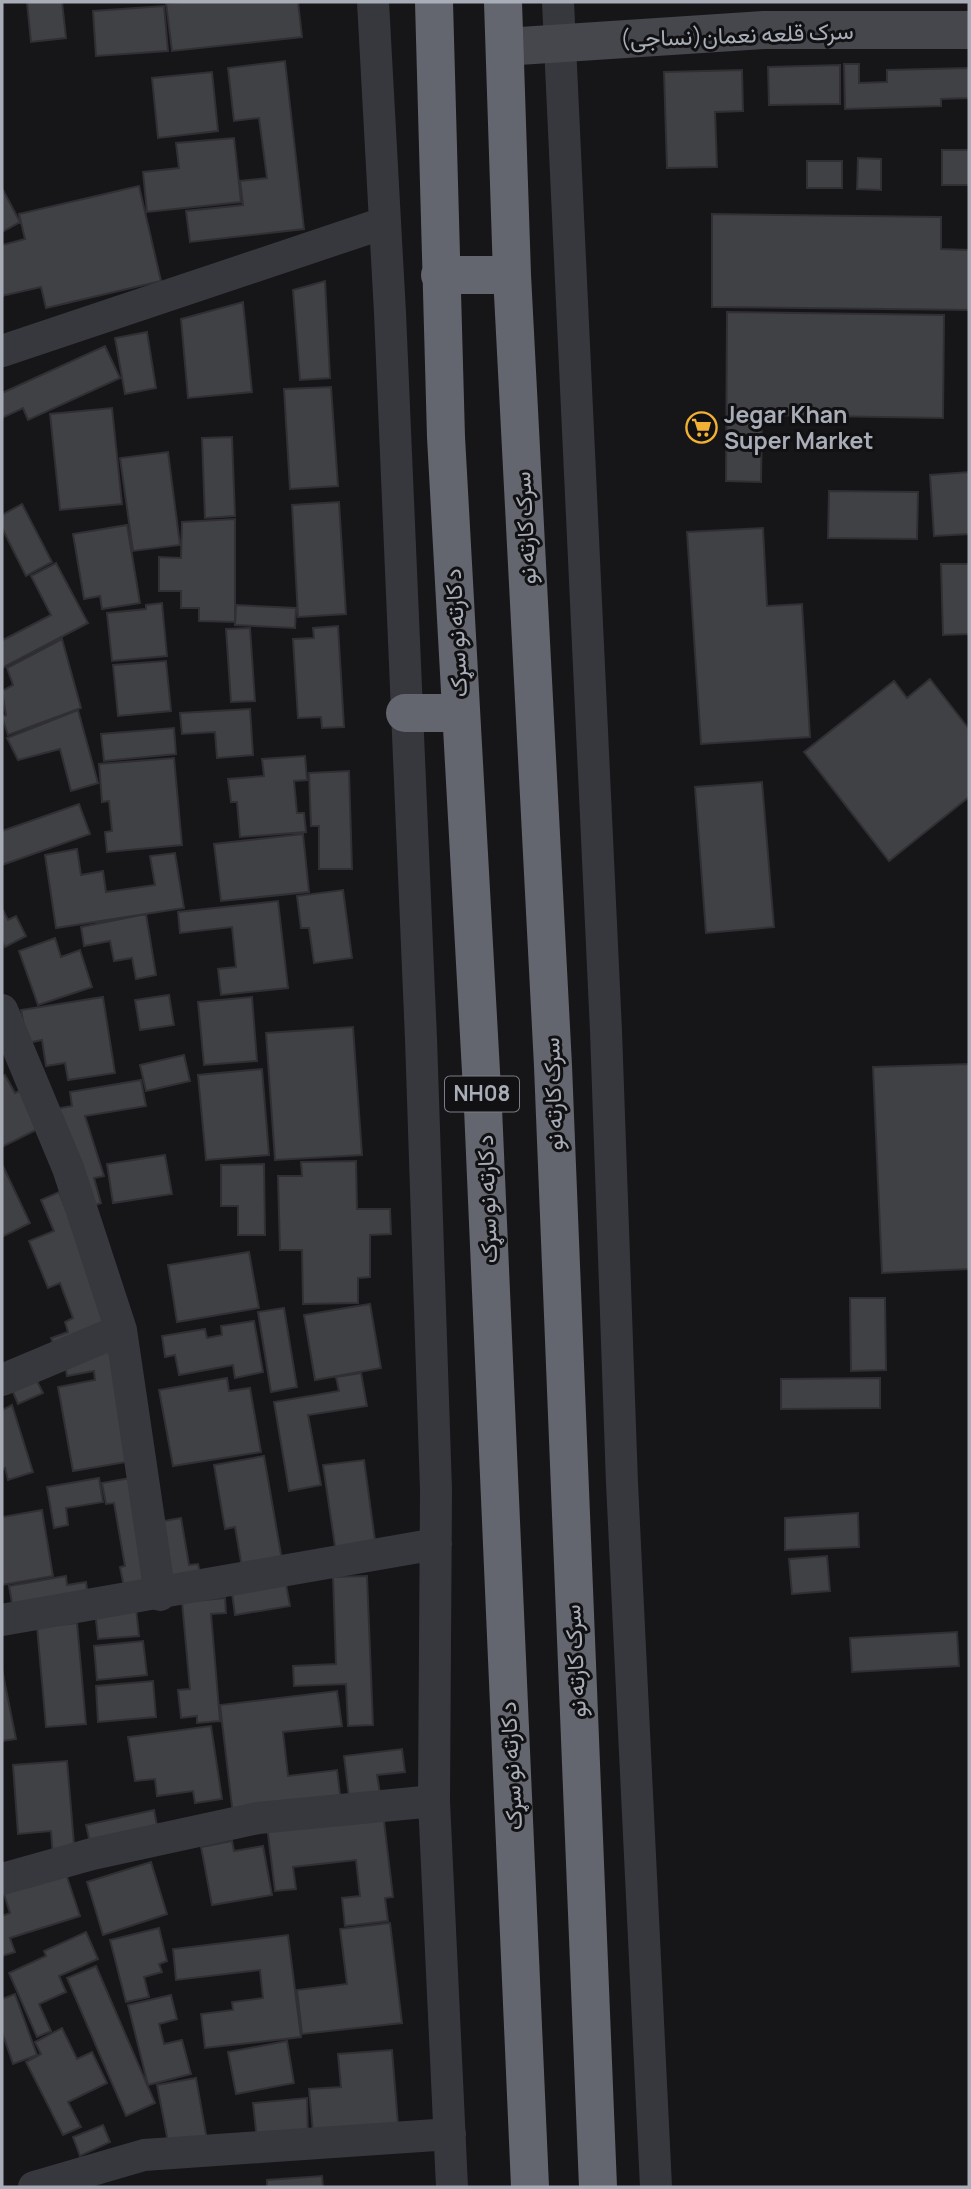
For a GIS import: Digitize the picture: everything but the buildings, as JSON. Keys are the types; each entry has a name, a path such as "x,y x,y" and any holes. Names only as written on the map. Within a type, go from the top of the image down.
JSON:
{"highway":[{"name":"د کارته نو سړک","path":"434,2 440,275 460,713 483,1108 530,2187"},
{"name":"سرک کارته نو","path":"503,2 512,275 553,1066 598,2187"},
{"path":"440,275 512,275"},
{"path":"405,713 460,713"}],"street":[{"path":"373,2 422,1066 436,1544 434,1801 452,2187"},
{"path":"558,2 606,1031 622,1483 656,2187"},
{"name":"سرک قلعه نعمان(نساجی)","path":"505,47 764,30 969,30"},
{"path":"2,351 384,223"},
{"path":"2,1010 68,1168 121,1330 160,1595"},
{"path":"2,1380 121,1330"},
{"path":"2,1620 160,1595 436,1544"},
{"path":"2,1879 92,1854 258,1818 434,1801"},
{"path":"34,2187 144,2155 450,2134"}],"place":[{"name":"Jegar Khan Super Market","path":"701,428"}]}
